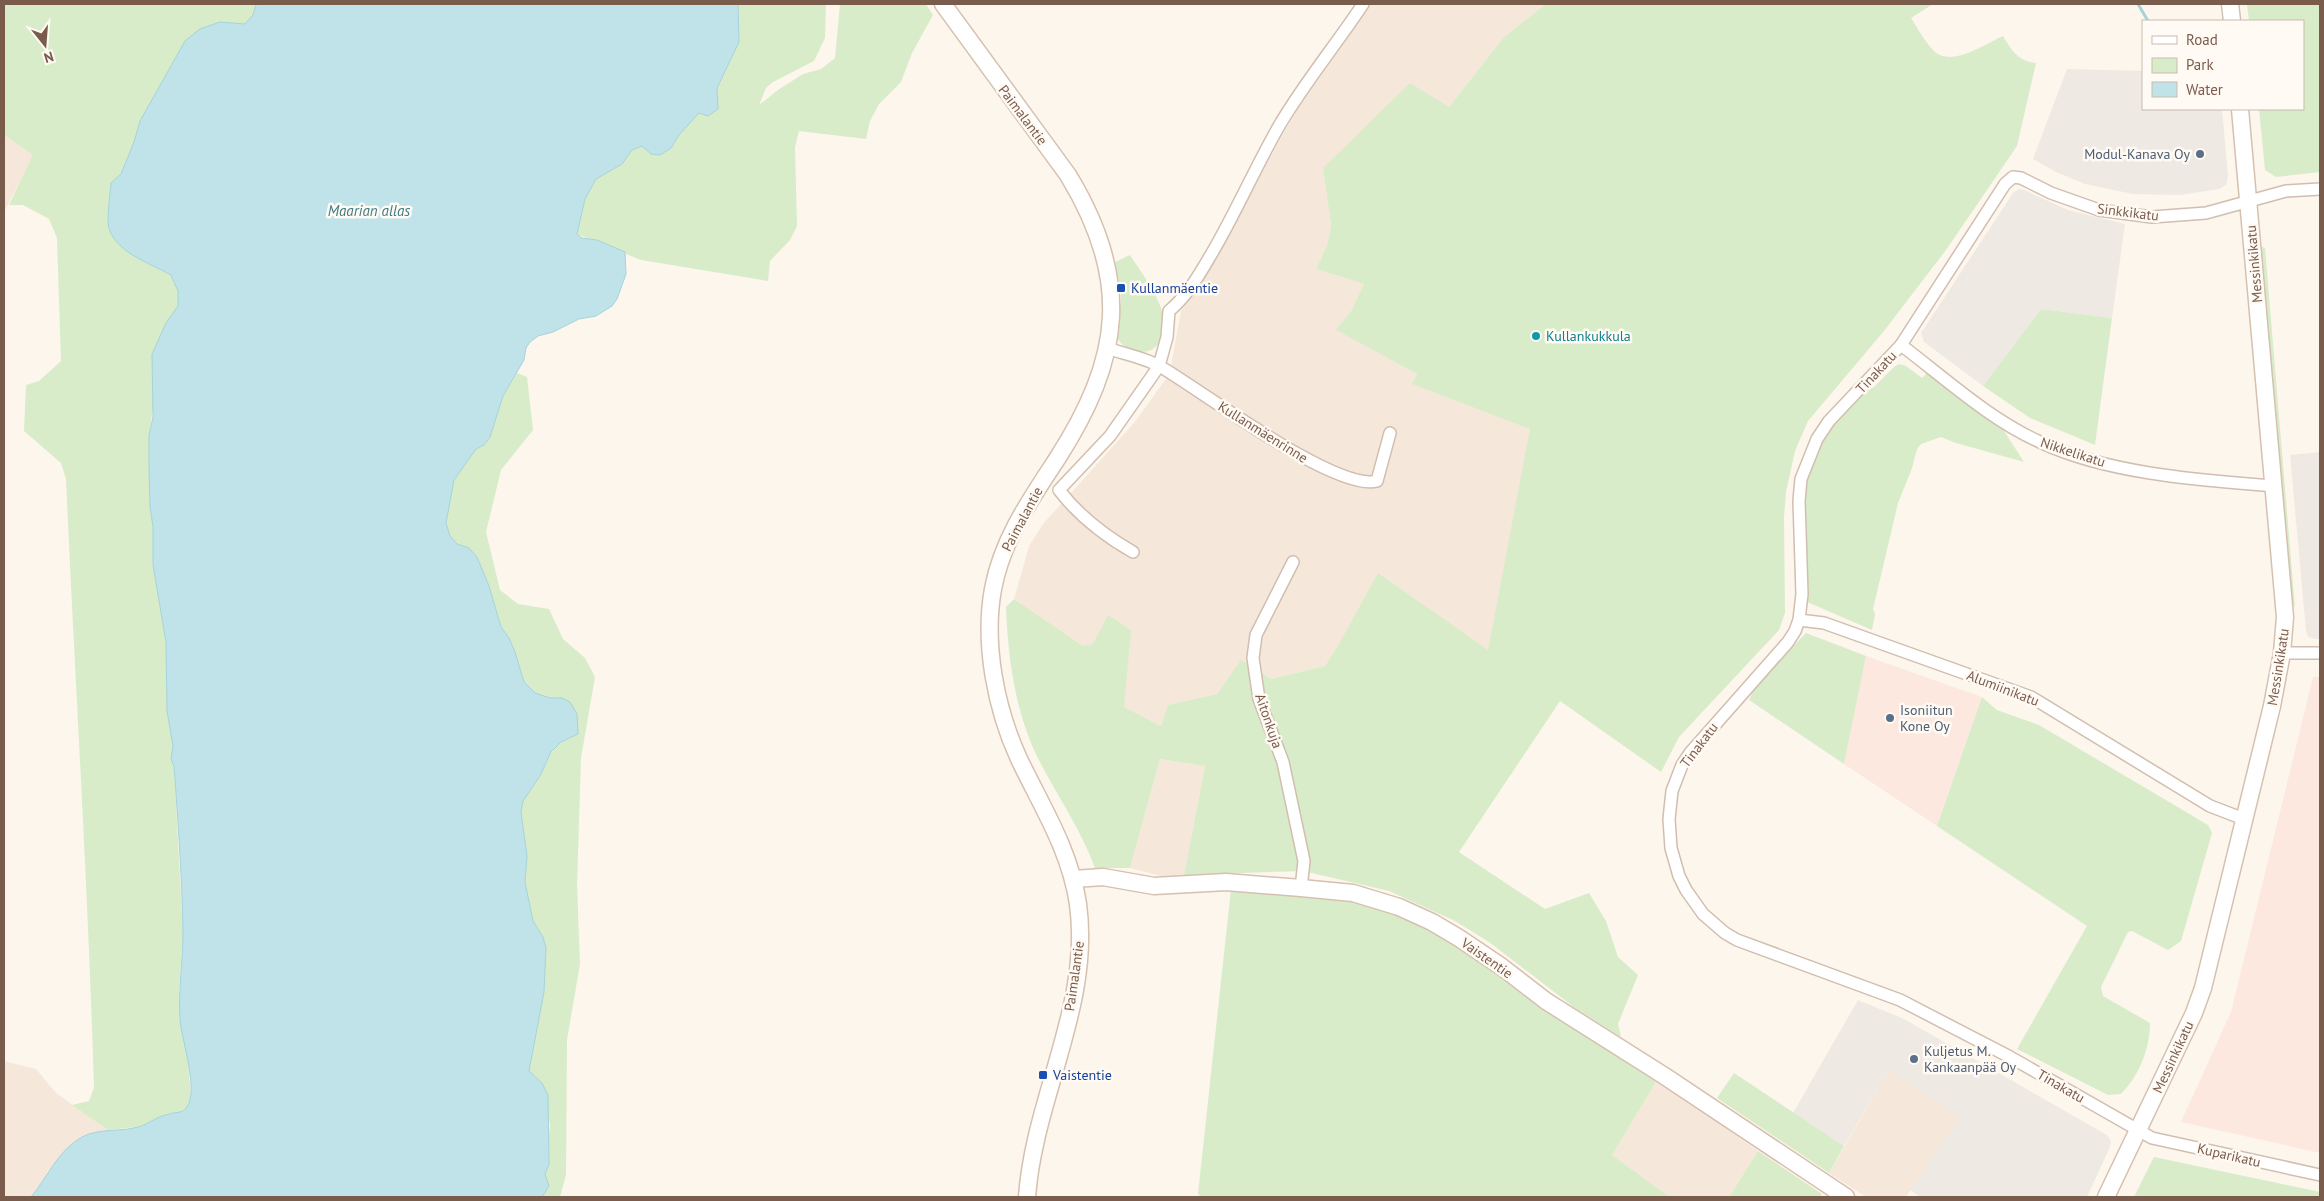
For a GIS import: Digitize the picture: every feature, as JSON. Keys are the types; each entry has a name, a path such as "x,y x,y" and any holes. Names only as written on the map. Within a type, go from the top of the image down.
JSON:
{"street":[{"name":"Paimalantie","path":"943,4 1068,175 1084,202 1103,253 1110,282 1112,313 1100,378 1091,400 1008,540 997,572 990,609 993,667 1005,722 1018,758 1056,829 1073,879 1080,936 1076,986 1039,1130 1031,1165 1027,1197"},
{"path":"1133,552 1109,537 1072,508 1059,490 1110,436 1159,366 1167,337 1169,311 1189,291 1232,218 1256,167 1280,125 1307,82 1363,4"},
{"path":"2230,4 2232,20"},
{"name":"Messinkikatu","path":"2106,1197 2194,1014 2203,988 2282,653 2285,617 2240,110"},
{"name":"Sinkkikatu","path":"2013,178 2030,181 2074,203 2099,210 2125,214 2179,216 2206,214 2248,201"},
{"name":"Tinakatu","path":"2013,178 2002,188 1901,345 1829,421 1817,439 1801,479 1799,501 1802,594 1799,620 1788,642 1698,742 1682,765 1670,804 1669,834 1674,863 1686,890 1713,924 1737,940 1900,1000 2010,1057 2139,1130"},
{"path":"2248,201 2286,191 2320,189"},
{"name":"Nikkelikatu","path":"1901,345 1996,418 2056,448 2093,461 2130,469 2274,486"},
{"name":"Kullanmäenrinne","path":"1107,348 1159,366 1307,460 1354,480 1370,483 1377,481 1383,467 1390,433"},
{"name":"Aitonkuja","path":"1293,562 1256,635 1253,658 1260,699 1283,762 1304,861 1301,888"},
{"name":"Alumiinikatu","path":"1799,620 1824,624 2031,697 2210,806 2244,819"},
{"path":"2282,653 2320,653"},
{"name":"Vaistentie","path":"1073,879 1103,877 1154,886 1226,882 1301,888 1361,895 1400,907 1432,922 1502,967 1546,1001 1846,1197"},
{"name":"Kuparikatu","path":"2139,1130 2152,1138 2320,1175"}],"shaded area":[{"path":"1363,4 1546,4 1504,37 1449,107 1323,168 1331,226 1327,245 1316,269 1364,284 1351,311 1337,330 1417,374 1413,384 1531,429 1488,651 1340,642 1325,666 1271,679 1241,661 1217,694 1169,705 1161,726 1124,707 1093,644 1083,646 1014,599 1029,546 1043,524 1134,423 1168,376 1181,311 1234,223 1312,82"},
{"path":"2067,69 2142,71 2142,110 2222,110 2228,176 2226,185 2219,189 2180,195 2133,194 2085,184 2056,172 2033,159"},
{"path":"4,135 34,155 4,212"},
{"path":"2019,189 2068,210 2125,224 2112,318 2041,309 1983,386 1924,342 1921,333 2013,193"},
{"path":"2320,452 2320,639 2315,639 2308,637 2306,631 2290,455"},
{"path":"1866,656 1982,697 1937,826 1844,764"},
{"path":"2313,677 2320,677 2320,1153 2181,1122 2231,1012"},
{"path":"1160,759 1205,766 1184,875 1165,877 1130,868"},
{"path":"1858,1000 1904,1019 2107,1135 2111,1141 2110,1147 2087,1197 1920,1197 1910,1190 1959,1117 1889,1070 1844,1146 1793,1113"},
{"path":"4,1061 36,1069 56,1093 108,1130 82,1137 47,1172 43,1183 31,1197 4,1197"},
{"path":"1889,1070 1960,1117 1906,1197 1866,1197 1829,1173"},
{"path":"1657,1080 1758,1151 1729,1197 1670,1197 1612,1155"}],"green space":[{"path":"4,4 256,4 253,15 245,24 220,22 140,121 121,174 111,183 108,224 133,255 171,275 178,291 178,306 166,323 149,435 149,467 150,506 153,527 153,565 166,642 167,711 173,746 171,759 174,766 183,934 179,991 180,1021 188,1061 191,1097 187,1107 179,1113 169,1113 137,1127 108,1130 72,1105 89,1101 94,1088 85,859 66,479 61,463 24,431 26,385 39,381 61,361 57,238 49,219 23,205 9,205 33,155 4,135"},
{"path":"738,4 826,4 825,38 814,61 773,82 766,88 759,105 803,74 821,69 835,58 840,4 926,4 933,15 912,53 901,82 879,104 870,121 866,139 799,131 795,147 797,226 790,240 770,261 768,281 641,260 577,234 585,199 596,179 622,164 632,150 642,146 651,154 671,148 679,135 699,113 718,109 717,88 739,42"},
{"path":"1546,4 1933,4 1911,18 1928,44 1941,56 1959,56 2003,36 2020,58 2036,63 2017,146 1946,250 1884,331 1808,421 1795,451 1786,492 1784,517 1785,613 1779,630 1679,737 1661,772 1560,701 1459,852 1545,909 1589,893 1606,921 1618,957 1638,975 1618,1024 1621,1037 1575,1008 1489,942 1455,921 1389,891 1303,871 1184,875 1205,766 1160,759 1130,868 1095,868 1077,829 1033,748 1015,689 1007,627 1006,607 1014,599 1083,646 1093,644 1108,615 1131,630 1124,707 1161,726 1168,705 1217,694 1241,660 1271,679 1325,666 1378,573 1488,650 1530,429 1412,384 1417,374 1336,330 1351,311 1364,284 1316,269 1327,245 1331,226 1323,168 1410,83 1449,107 1504,37"},
{"path":"2247,4 2320,4 2320,172 2276,177 2265,170 2259,110 2304,110 2304,20 2249,20"},
{"path":"2260,246 2265,248 2295,608 2290,598"},
{"path":"1130,255 1155,294 1163,317 1163,334 1160,341 1149,351 1141,352 1123,345 1116,333 1121,290 1113,263"},
{"path":"2041,309 2112,318 2095,445 2030,418 1983,386"},
{"path":"1899,364 1906,366 1922,378 1928,372 1997,420 2024,462 1941,437 1921,444 1917,449 1912,468 1898,503 1873,609 1875,614 1872,630 1807,602 1804,498 1808,472 1824,436 1870,386 1873,388"},
{"path":"517,373 527,377 533,430 501,470 486,532 500,590 518,604 549,609 563,639 585,658 595,677 581,758 577,885 580,964 567,1040 566,1175 560,1197 542,1197 549,1186 545,1174 549,1164 547,1153 550,1125 542,1083 529,1071 544,992 546,948 543,937 533,921 525,882 527,856 521,812 523,801 540,776 551,753 561,742 578,734 562,698 550,698 535,693 524,682 515,652 509,638 501,627 489,586 477,557 469,548 457,544 450,536 446,523 454,480 476,449 484,445 490,437 503,396"},
{"path":"1806,633 1866,656 1844,764 1749,700 1756,685"},
{"path":"1982,697 1997,710 2039,725 2208,825 2212,833 2181,941 2168,950 2132,931 2128,932 2101,987 2103,996 2150,1023 2148,1043 2142,1062 2133,1079 2121,1094 2108,1095 2017,1049 2087,926 1937,826"},
{"path":"1231,889 1297,894 1364,903 1424,925 1476,957 1657,1080 1612,1155 1670,1197 1201,1197 1198,1194"},
{"path":"1734,1073 1844,1146 1829,1173 1717,1098"},
{"path":"1758,1151 1822,1194 1820,1197 1729,1197"},
{"path":"2154,1157 2320,1192 2320,1197 2134,1197"}],"water":[{"name":"Maarian allas","path":"256,4 738,4 739,42 717,88 718,109 708,116 699,113 679,135 671,148 660,155 651,154 642,146 632,150 622,164 596,179 585,199 577,234 582,238 597,240 625,252 626,274 617,299 612,306 596,316 579,319 553,332 538,336 530,342 526,348 524,360 503,396 490,437 484,445 476,449 454,480 446,523 450,536 457,544 469,548 477,557 489,586 501,627 509,638 515,652 524,682 535,693 550,698 562,698 570,702 577,714 578,734 561,742 551,752 540,776 523,801 521,812 527,856 525,882 533,921 543,937 546,948 544,992 529,1071 542,1083 548,1095 549,1164 545,1174 549,1186 542,1197 31,1197 66,1149 82,1137 95,1132 138,1127 165,1115 182,1111 190,1101 191,1078 180,1019 183,932 182,891 174,766 171,759 173,746 167,711 166,642 153,565 153,527 150,506 149,467 149,435 153,417 152,354 166,323 178,306 178,291 171,275 132,255 116,241 110,232 108,212 111,183 121,174 140,121 185,41 200,29 220,22 245,24 253,15"}],"waterway":[{"path":"2138,4 2147,20"}],"place":[{"name":"Modul-Kanava Oy","path":"2200,154"},
{"name":"Kullanmäentie","path":"1121,288"},
{"name":"Kullankukkula","path":"1536,336"},
{"name":"Isoniitun Kone Oy","path":"1890,718"},
{"name":"Kuljetus M. Kankaanpää Oy","path":"1914,1059"},
{"name":"Vaistentie","path":"1043,1075"}]}
